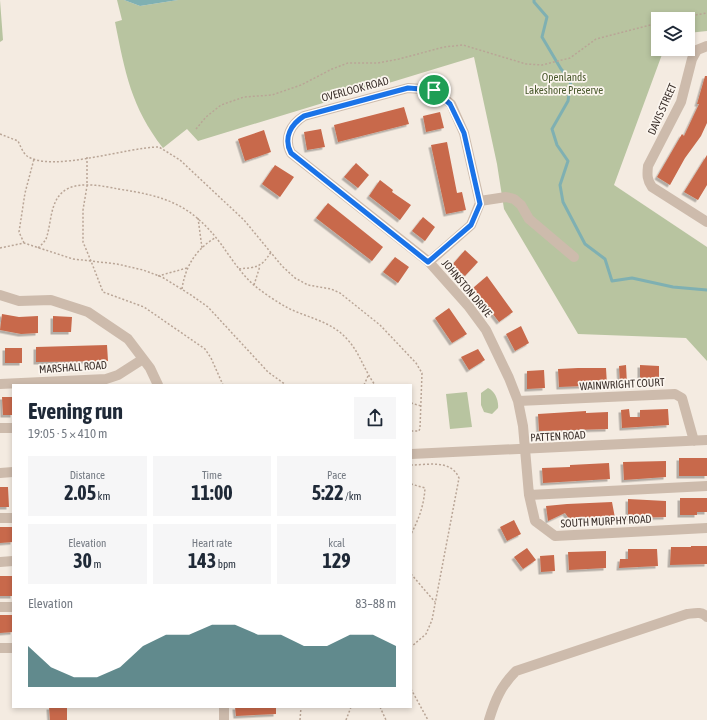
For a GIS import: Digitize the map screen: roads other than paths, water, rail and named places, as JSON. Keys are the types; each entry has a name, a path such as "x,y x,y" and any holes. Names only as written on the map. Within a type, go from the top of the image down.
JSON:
{"street":[{"name":"DAVIS STREET","path":"706,218 652,187 647,175 648,166 681,102 692,59 697,50 707,46"},
{"name":"OVERLOOK ROAD","path":"290,131 293,124 304,116 408,88 434,90 450,104 464,133 480,201"},
{"name":"JOHNSTON DRIVE","path":"290,131 287,141 291,153 428,262 469,307 486,330 509,378 518,401 523,426 525,449"},
{"path":"428,262 471,225 480,201 506,197 514,199 534,223 574,257"},
{"path":"0,294 19,301 51,300 88,312 128,339 150,368 158,384"},
{"name":"MARSHALL ROAD","path":"0,384 106,378 120,380 143,359"},
{"name":"WAINWRIGHT COURT","path":"518,401 675,394 682,398 694,441"},
{"path":"0,428 12,428"},
{"name":"PATTEN ROAD","path":"412,454 707,440"},
{"name":"SOUTH MURPHY ROAD","path":"525,449 529,495 535,521 555,536 707,528"},
{"path":"0,473 12,472"},
{"path":"529,495 707,486"},
{"path":"0,518 12,518"},
{"path":"0,562 12,561"},
{"path":"0,608 12,607"},
{"path":"489,720 497,696 505,682 516,671 687,614 697,612 704,614 707,617"},
{"path":"0,648 12,648"},
{"path":"224,708 224,720"}],"water":[{"path":"124,0 178,0 140,6"}],"waterway":[{"path":"534,0 534,2 547,17 542,37 561,69 571,80 568,101 552,129 557,145 568,161 560,185 563,202 585,244 605,259 612,281 632,278 673,287 707,290"}],"park label":[{"name":"Openlands Lakeshore Preserve","path":"564,83"}]}
